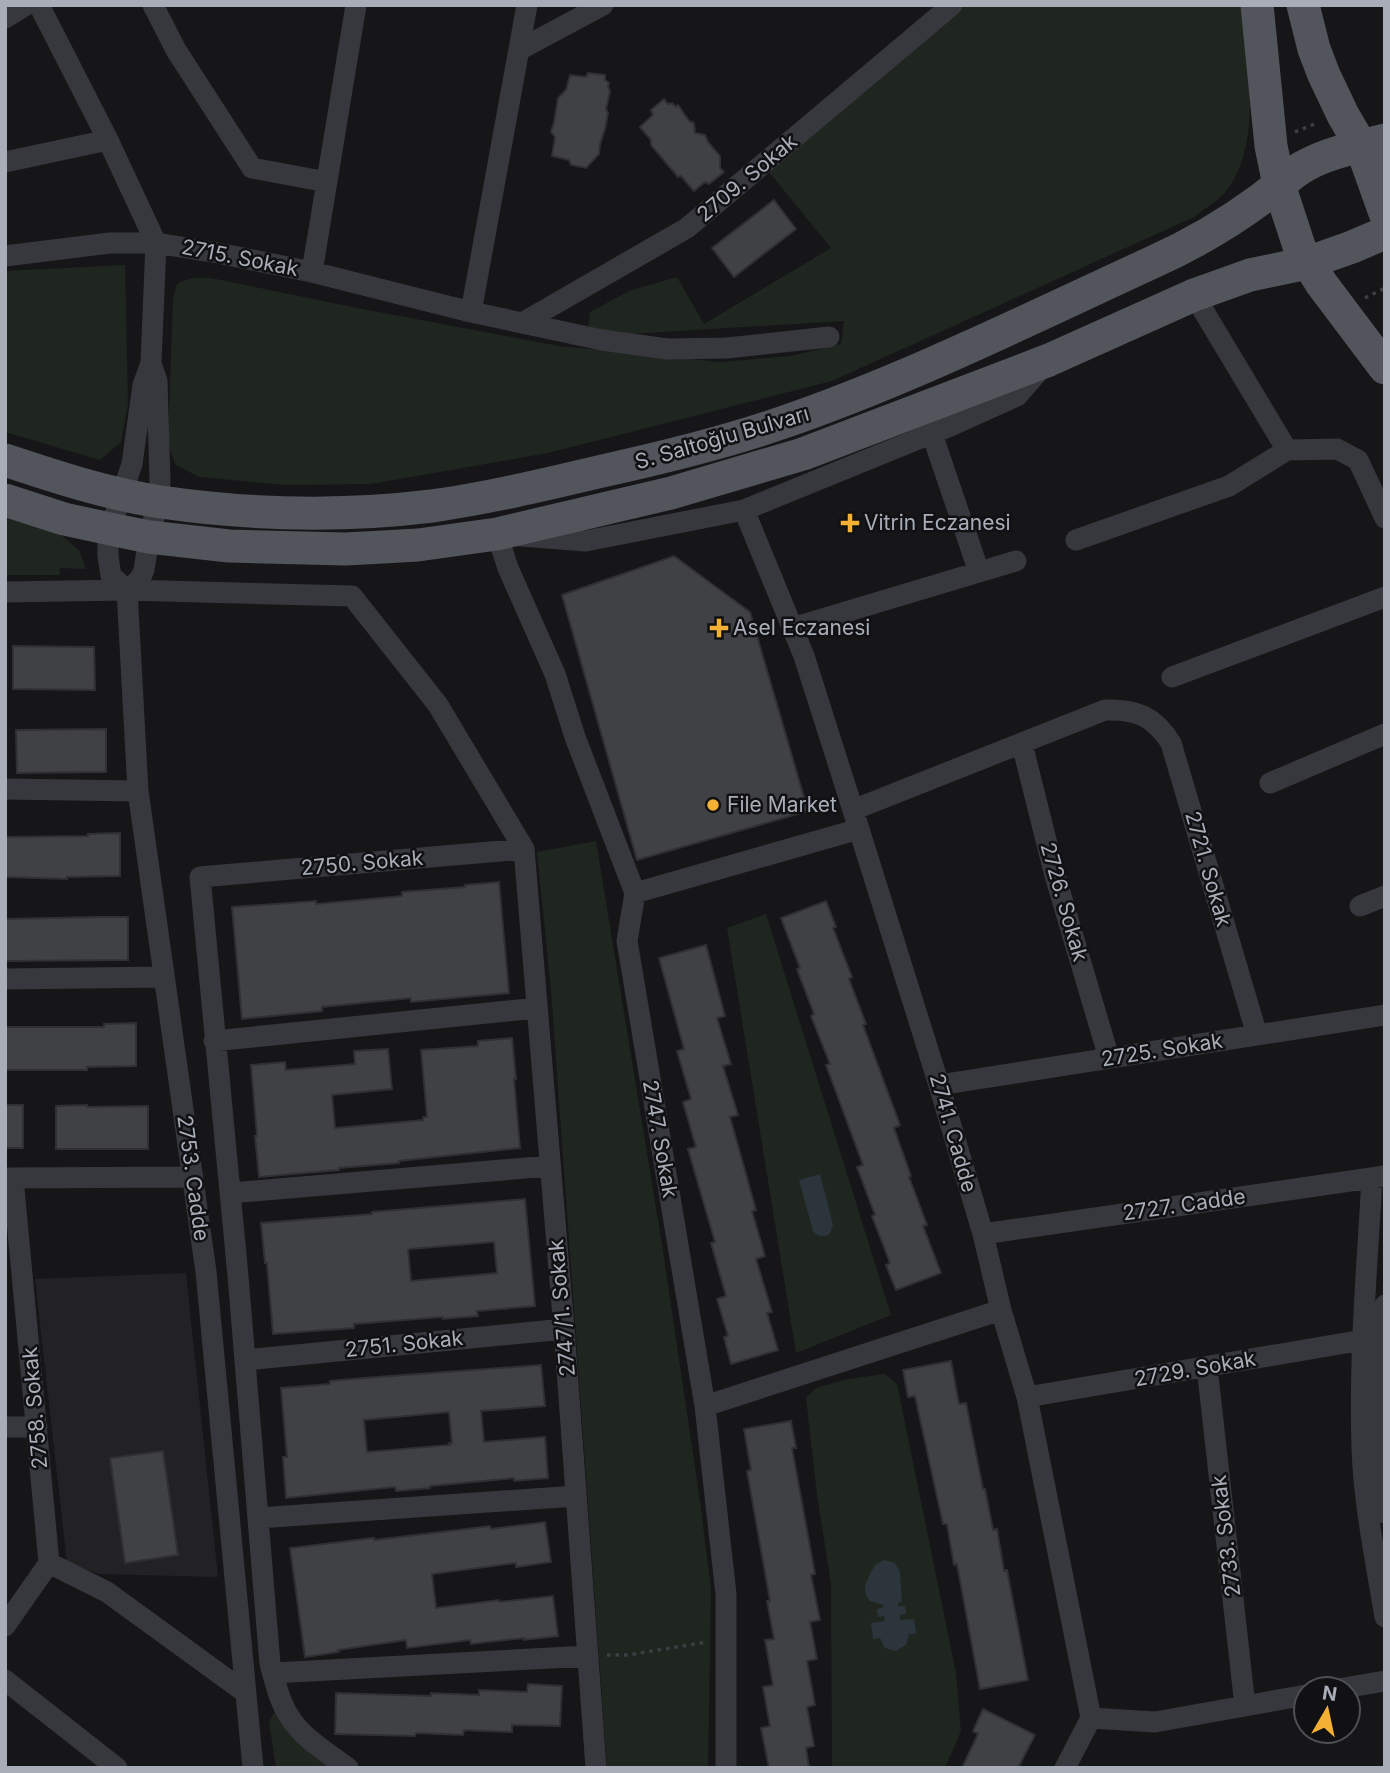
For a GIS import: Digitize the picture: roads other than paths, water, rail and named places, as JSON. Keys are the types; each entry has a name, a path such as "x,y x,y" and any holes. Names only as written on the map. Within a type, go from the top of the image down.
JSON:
{"main road":[{"path":"1257,5 1271,146 1279,185 1300,249 1307,263 1385,368"},
{"path":"1303,5 1314,49 1331,92 1373,143 1381,201"},
{"name":"S. Saltoğlu Bulvarı","path":"5,460 122,495 158,502 303,514 391,510 479,498 671,455 775,426 886,383 1169,255 1219,228 1302,168 1324,157 1373,143"},
{"name":"S. Saltoğlu Bulvarı","path":"5,500 64,519 110,529 149,537 229,546 345,549 418,545 496,534 671,493 803,454 1049,360 1194,295 1250,275 1307,263 1385,233"}],"street":[{"path":"5,18 26,5"},
{"path":"39,5 108,140 156,243 151,363 157,382 160,481 142,576 127,590"},
{"path":"153,5 176,50 252,168 327,182"},
{"path":"312,272 356,5"},
{"path":"471,312 527,5"},
{"path":"519,50 603,5"},
{"name":"2709. Sokak","path":"522,323 687,228 952,5"},
{"path":"5,162 108,140"},
{"name":"2715. Sokak","path":"5,256 110,243 156,243 312,272 471,312 602,340 667,349 727,348 829,337"},
{"path":"1194,295 1287,450"},
{"path":"1022,744 856,820 635,893 575,737 555,674 508,568 496,534 586,541 744,510 932,434 1017,396 1049,360"},
{"path":"127,590 111,576 108,556 110,529 132,464 143,385 151,363"},
{"path":"932,434 979,572"},
{"path":"1076,540 1229,486 1287,450 1338,449 1358,460 1385,518"},
{"name":"2741. Cadde","path":"744,510 804,656 983,1234 1001,1310 1027,1397 1091,1718"},
{"path":"792,628 1016,561"},
{"path":"5,592 127,590 352,596 438,705 524,849"},
{"name":"2753. Cadde","path":"127,590 138,791 206,1272 253,1768"},
{"path":"1172,677 1385,597"},
{"name":"2721. Sokak","path":"1022,744 1105,710 1142,714 1159,727 1171,743 1257,1035"},
{"path":"1270,783 1385,734"},
{"name":"2726. Sokak","path":"1022,744 1054,872 1109,1058"},
{"path":"5,789 138,791"},
{"name":"2750. Sokak","path":"214,1041 200,877 524,849"},
{"name":"2747/1. Sokak","path":"524,849 564,1329 596,1768"},
{"name":"2747. Sokak","path":"635,893 627,941 705,1406 726,1594 726,1768"},
{"path":"1360,906 1385,896"},
{"path":"5,979 164,977"},
{"path":"348,1768 307,1737 290,1718 281,1700 270,1664 245,1360 214,1041 537,1009"},
{"name":"2725. Sokak","path":"939,1085 1385,1015"},
{"path":"230,1194 550,1166"},
{"path":"9,1178 193,1177"},
{"path":"1378,1177 1378,1471 1385,1513"},
{"name":"2727. Cadde","path":"983,1234 1378,1177"},
{"name":"2758. Sokak","path":"9,1178 37,1427 49,1563"},
{"path":"1385,1305 1377,1338 1362,1449 1385,1617"},
{"path":"705,1406 1001,1310"},
{"name":"2751. Sokak","path":"245,1360 564,1329"},
{"name":"2729. Sokak","path":"1027,1397 1377,1338"},
{"name":"2733. Sokak","path":"1206,1367 1245,1706"},
{"path":"5,1427 37,1427"},
{"path":"258,1518 576,1496"},
{"path":"5,1626 49,1563 107,1592 246,1693"},
{"path":"273,1673 587,1656"},
{"path":"5,1680 117,1768"},
{"path":"1362,1685 1385,1681"},
{"path":"1065,1768 1091,1718 1155,1722 1292,1698"}],"place":[{"name":"Vitrin Eczanesi","path":"850,523"},
{"name":"Asel Eczanesi","path":"719,628"},
{"name":"File Market","path":"713,805"}]}
